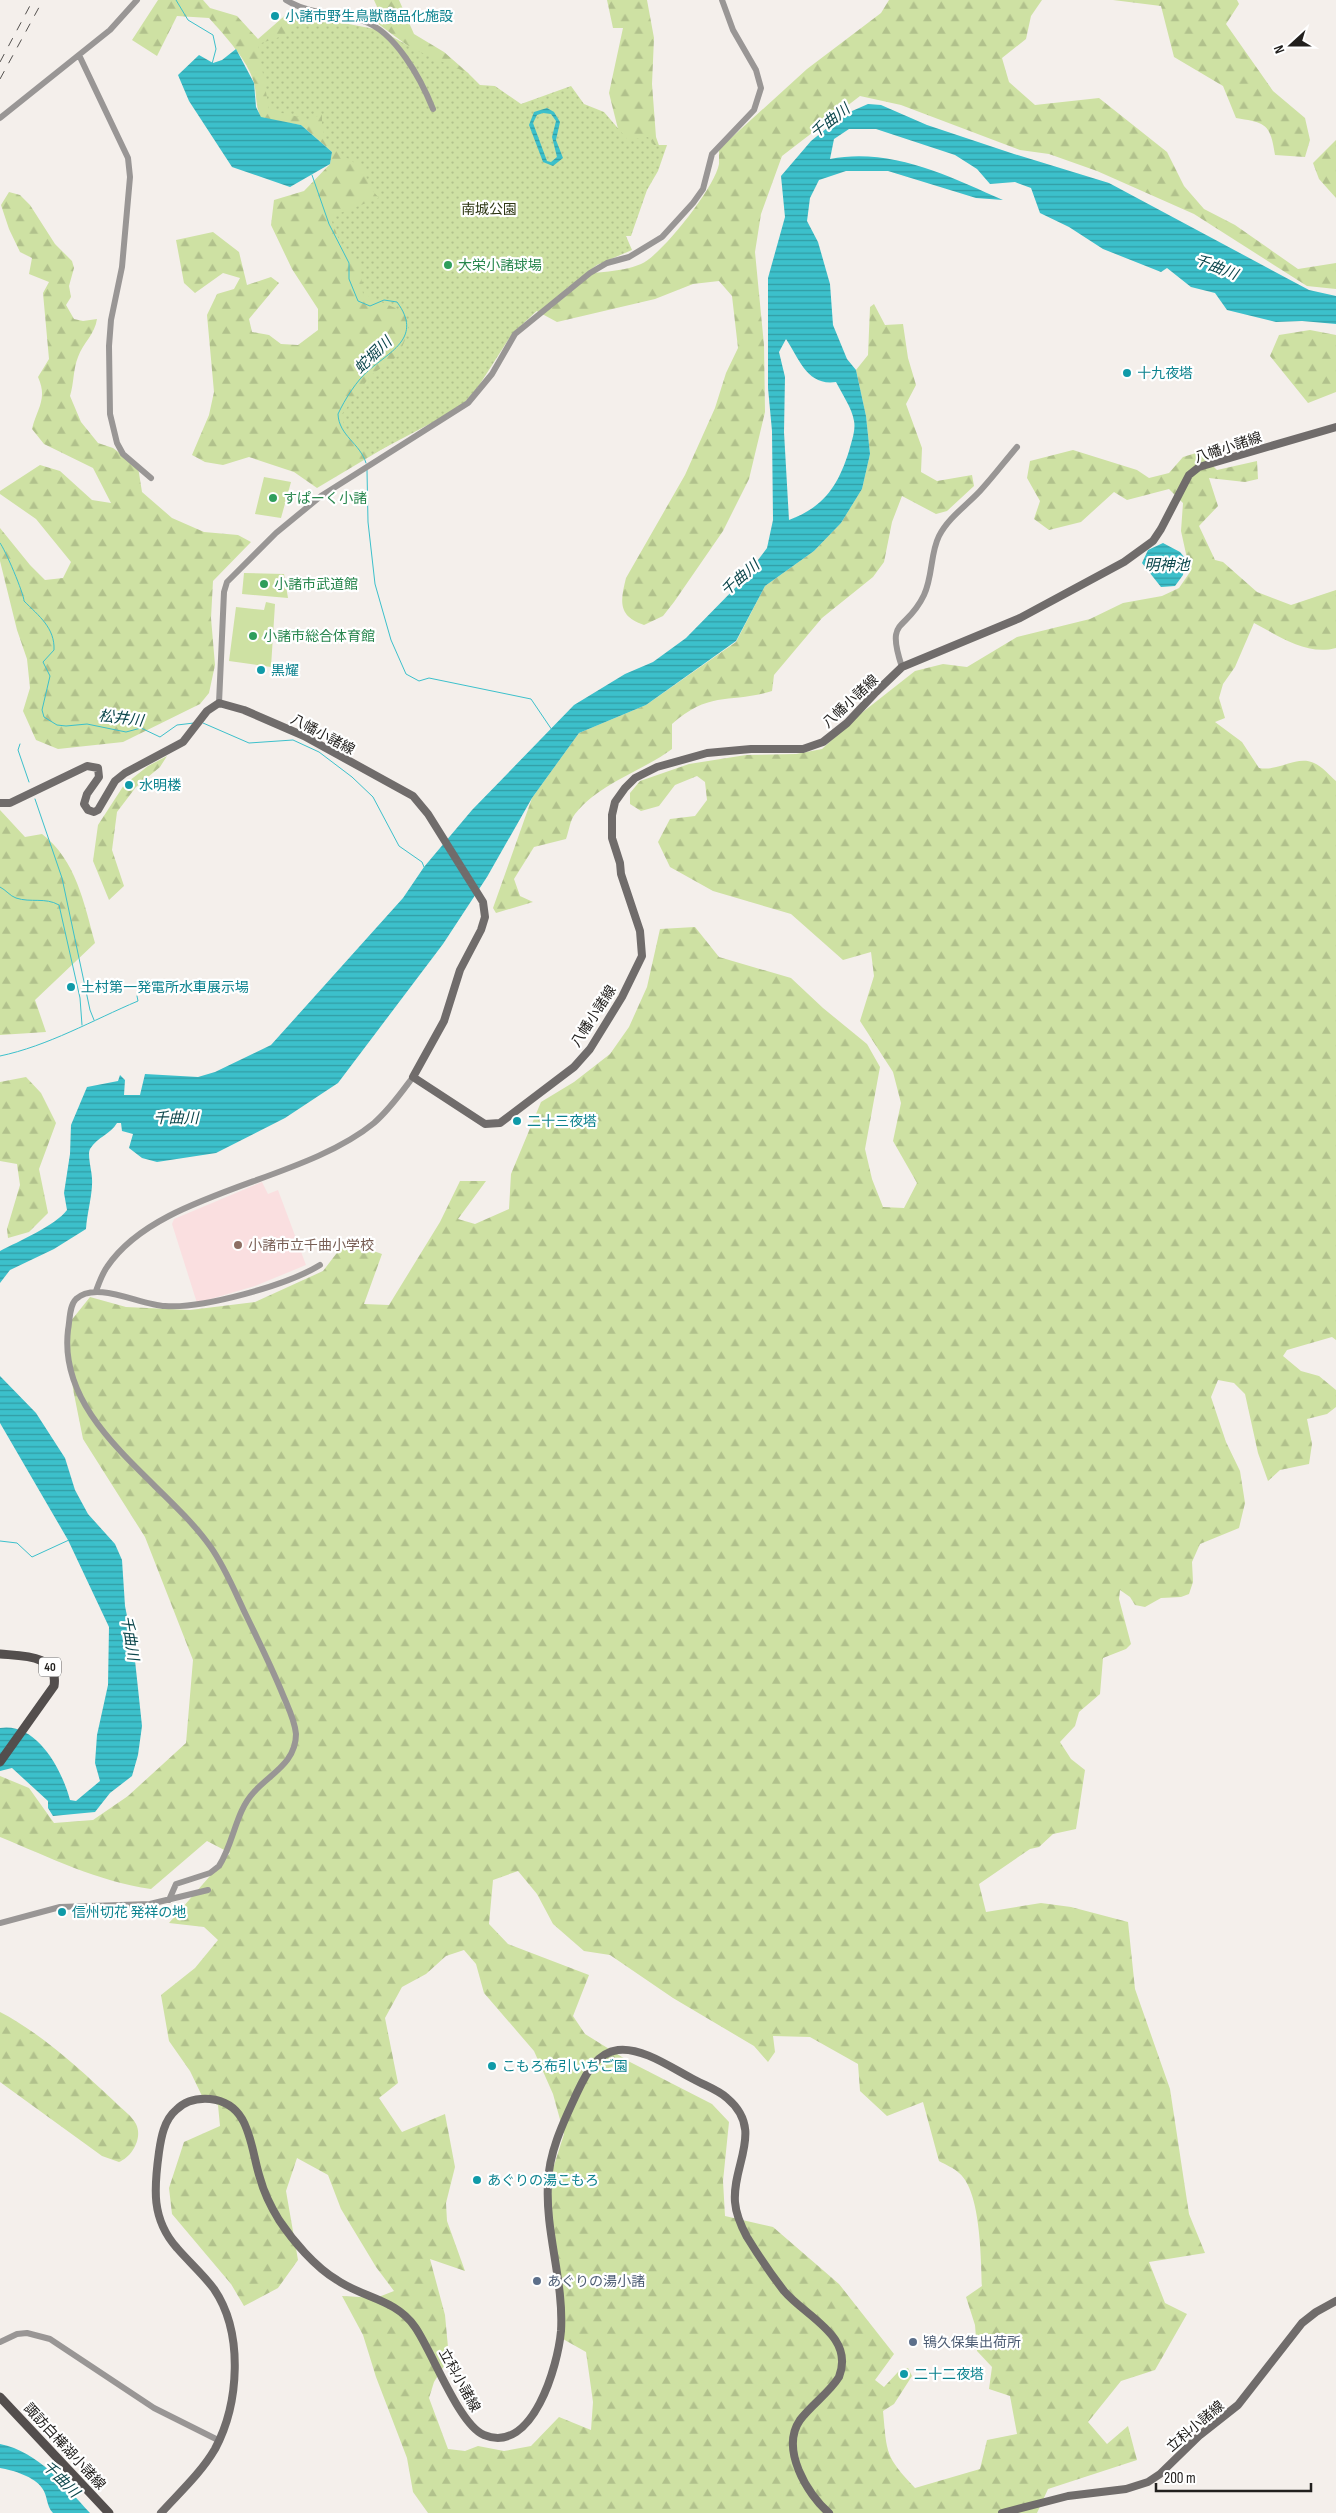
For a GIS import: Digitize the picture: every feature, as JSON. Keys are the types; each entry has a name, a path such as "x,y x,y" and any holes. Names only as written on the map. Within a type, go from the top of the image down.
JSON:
{"main road":[{"name":"八幡小諸線","path":"218,703 244,710 304,736 413,796 430,818 483,902 485,917 481,930 460,970 444,1021 413,1076 485,1124 494,1125 507,1119 574,1067 598,1038 622,997 642,956 640,931 621,874 620,863 612,838 612,815 615,802 635,778 657,767 699,755 730,750 803,749 823,742 847,724 902,667 1020,618 1124,562 1153,540 1189,475 1199,467 1336,427"},
{"path":"0,804 10,803 87,766 94,766 98,768 99,777 87,794 84,804 88,810 94,812 98,810 115,781 125,773 183,742 207,711 218,703"},
{"name":"40","path":"0,1654 43,1660 52,1668 56,1679 54,1686 36,1713 0,1762"},
{"name":"立科小諸線","path":"161,2513 205,2464 218,2440 232,2394 235,2365 230,2327 214,2290 166,2234 160,2221 154,2198 160,2144 168,2119 174,2110 190,2101 203,2098 223,2101 238,2112 248,2129 259,2176 268,2201 286,2229 335,2280 391,2304 401,2311 423,2340 467,2421 481,2434 504,2438 522,2430 532,2418 558,2348 561,2312 547,2187 555,2147 580,2085 594,2062 606,2054 623,2050 641,2053 719,2092 734,2104 743,2118 746,2140 738,2174 735,2202 740,2223 784,2291 829,2331 843,2353 842,2369 839,2377 800,2421 792,2445 803,2476 820,2505 829,2513"},
{"name":"立科小諸線","path":"1002,2513 1068,2496 1126,2489 1148,2482 1160,2474 1200,2434 1238,2405 1302,2323 1316,2312 1336,2301"},
{"name":"諏訪白樺湖小諸線","path":"0,2397 109,2513"}],"street":[{"path":"0,118 110,30 136,0"},
{"path":"286,0 306,10 364,21 380,30 396,45 424,88 433,109"},
{"path":"218,703 224,592 227,582 276,533 322,496 361,470 448,419 468,403 492,374 515,334 590,273 607,263 629,258 662,237 693,203 703,189 712,154 754,110 761,88 756,70 733,30 722,0"},
{"path":"79,56 128,158 130,177 122,268 111,320 109,346 110,414 117,443 123,454 151,478"},
{"path":"902,667 895,643 896,631 920,603 938,537 946,524 981,490 1017,447"},
{"path":"96,1291 106,1268 136,1237 170,1216 199,1202 318,1156 352,1138 374,1123 392,1106 413,1076"},
{"path":"168,1900 176,1884 210,1873 218,1866 248,1799 262,1783 284,1766 296,1735 293,1722 275,1676 222,1564 198,1531 108,1435 81,1399 68,1360 72,1304 78,1297 96,1291 115,1294 144,1304 168,1306 246,1294 285,1281 320,1265"},
{"path":"0,1923 60,1907 150,1904 208,1890"},
{"path":"0,2342 17,2334 27,2333 50,2339 154,2408 218,2440"}],"shaded area":[{"name":"小諸市立千曲小学校","path":"262,1182 268,1194 278,1190 306,1265 255,1286 197,1303 172,1224 174,1219"}],"green space":[{"path":"158,0 203,0 210,8 237,16 258,39 289,12 311,17 466,89 377,23 373,16 378,9 374,0 399,0 414,34 444,52 468,73 565,274 624,269 641,264 650,258 674,234 708,188 719,164 719,149 807,69 881,13 889,0 1042,0 1031,16 1026,39 1002,58 1009,82 1035,105 1099,98 1167,152 1184,186 1204,209 1235,225 1298,269 1336,263 1336,289 1307,286 1194,214 1097,171 1049,154 1020,150 901,105 860,96 782,156 761,214 755,252 764,345 765,412 749,479 723,531 674,602 663,616 644,625 625,613 622,601 626,578 685,475 715,408 726,373 738,348 732,296 719,281 693,284 655,299 557,322 531,308 431,420 317,488 294,472 249,457 223,465 205,462 192,455 209,415 214,392 207,315 217,294 234,289 240,278 223,273 195,293 184,283 176,240 213,232 239,252 247,285 271,277 279,283 249,319 252,332 269,335 281,344 298,345 318,330 318,309 292,269 271,225 274,200 304,191 330,164 332,152 301,125 261,118 254,83 247,66 235,48 209,18 177,16 157,56 132,40"},
{"path":"607,0 647,0 654,38 652,84 656,137 662,154 643,198 624,153 609,93 623,28 613,28"},
{"path":"1113,0 1237,0 1239,4 1226,24 1273,91 1305,118 1310,140 1305,157 1275,155 1269,131 1261,124 1236,118 1223,86 1174,57 1161,6"},
{"name":"南城公園","path":"301,15 380,30 418,51 468,73 480,85 495,86 521,104 571,86 584,104 604,112 628,140 648,137 654,145 667,145 658,171 647,190 631,236 626,236 632,250 597,265 541,307 512,334 478,387 465,402 441,418 369,456 344,426 342,414 371,375 398,356 409,324 402,311 363,294 360,266 342,247 330,217 379,198 370,188 363,168 342,155 326,141 322,126 322,113 312,120 269,110 258,44 284,35 293,27"},
{"path":"1336,140 1336,198 1319,179 1313,163"},
{"path":"9,192 20,195 30,205 55,244 72,261 74,268 69,286 71,297 66,305 74,319 83,321 97,319 94,329 78,357 70,396 81,422 98,443 113,448 138,467 142,492 172,518 204,532 238,535 251,542 213,581 211,618 215,665 209,693 200,704 123,742 58,749 36,740 23,711 30,688 27,659 17,630 0,561 0,528 30,565 45,580 63,578 71,562 36,519 0,494 0,491 40,465 60,471 92,500 111,503 93,468 44,444 32,429 42,398 38,377 49,359 43,293 49,282 29,274 32,258 20,252 9,229 1,205"},
{"path":"874,304 885,325 903,324 908,358 916,385 906,404 922,448 921,472 937,481 972,475 974,486 947,511 936,514 902,496 892,522 884,562 873,577 822,618 774,675 772,691 710,702 698,706 672,724 672,749 609,785 585,803 573,816 566,839 534,847 514,879 520,896 533,902 496,913 493,908 532,798 579,733 646,705 736,642 765,586 814,551 841,523 862,489 870,454 866,416 856,370 868,355 870,307"},
{"path":"1310,330 1336,335 1336,392 1308,403 1270,356 1279,335"},
{"path":"1073,450 1137,470 1149,478 1169,473 1183,457 1196,453 1203,456 1217,470 1257,461 1258,479 1245,482 1209,478 1218,506 1199,526 1215,560 1223,562 1257,592 1291,605 1336,590 1336,648 1325,650 1304,647 1283,639 1254,623 1235,667 1223,684 1219,698 1225,718 1215,722 1242,742 1259,768 1273,768 1294,762 1307,761 1320,766 1336,781 1336,1340 1332,1337 1287,1350 1283,1356 1301,1371 1319,1376 1336,1390 1336,1407 1327,1414 1307,1419 1312,1444 1309,1464 1280,1470 1268,1481 1258,1453 1245,1394 1234,1383 1218,1380 1211,1397 1226,1442 1240,1471 1245,1503 1239,1528 1200,1544 1192,1562 1193,1582 1189,1594 1181,1597 1161,1598 1145,1607 1135,1605 1130,1597 1120,1590 1119,1599 1131,1644 1126,1649 1103,1658 1100,1694 1079,1712 1075,1726 1060,1742 1071,1759 1085,1770 1076,1829 1053,1834 1039,1847 1030,1849 979,1884 986,1912 1041,1903 1071,1907 1128,1922 1135,1989 1170,2089 1189,2214 1205,2253 1149,2262 1165,2303 1187,2314 1155,2370 1121,2381 1088,2422 1107,2444 1128,2426 1137,2460 1048,2489 1037,2513 428,2513 413,2492 407,2458 376,2377 363,2335 342,2296 376,2298 394,2291 376,2267 341,2209 328,2175 297,2158 286,2191 298,2260 278,2288 244,2306 231,2284 172,2214 169,2188 184,2142 220,2126 218,2105 203,2098 190,2071 169,2041 161,1995 195,1968 218,1940 204,1927 169,1923 230,1853 207,1841 151,1889 132,1886 93,1875 0,1837 0,1776 29,1788 54,1823 93,1820 128,1796 186,1743 193,1660 145,1537 83,1439 73,1389 66,1327 90,1297 126,1307 190,1310 255,1302 323,1271 346,1241 382,1254 364,1304 389,1305 440,1222 460,1181 486,1181 458,1219 475,1224 509,1209 511,1174 541,1102 574,1082 610,1054 629,1027 647,987 660,929 695,927 719,957 791,978 823,1008 867,1044 880,1067 865,1149 872,1179 883,1207 904,1208 917,1183 893,1141 901,1103 893,1072 860,1021 874,976 871,952 843,960 791,914 713,891 670,867 658,842 670,819 695,816 707,800 705,782 697,776 675,785 659,806 641,811 630,804 630,793 640,781 689,764 746,755 796,754 822,749 859,715 915,671 943,664 967,667 1017,637 1090,619 1123,603 1162,596 1179,588 1190,572 1181,531 1183,503 1169,489 1127,500 1114,492 1081,522 1049,530 1034,519 1040,501 1027,478 1030,461","holes":["518,1871 537,1894 553,1924 584,1951 610,1955 673,1998 754,2046 768,2062 775,2052 773,2036 810,2037 858,2064 860,2091 887,2116 923,2102 939,2161 959,2173 972,2194 978,2226 982,2286 966,2297 975,2325 977,2351 992,2367 989,2389 1010,2396 1017,2434 987,2440 980,2469 915,2488 898,2469 889,2454 885,2437 883,2411 894,2404 912,2376 908,2368 898,2372 884,2387 875,2380 894,2354 839,2284 773,2227 725,2216 723,2181 729,2122 712,2104 630,2062 585,2034 573,2016 589,1975 508,1944 489,1924 493,1880","464,1950 476,1964 484,1993 534,2051 553,2094 564,2134 551,2175 551,2204 563,2339 586,2352 593,2402 591,2430 559,2417 531,2446 504,2451 478,2446 465,2451 448,2449 429,2398 434,2382 449,2358 445,2315 430,2259 465,2271 447,2221 446,2203 455,2167 445,2114 402,2132 379,2098 398,2083 385,2018 402,1987 426,1974 446,1956"]},
{"name":"すぱーく小諸","path":"264,477 291,482 281,518 255,514"},
{"name":"小諸市武道館","path":"244,573 284,574 288,598 242,594"},
{"name":"小諸市総合体育館","path":"266,602 275,604 271,667 229,661 236,607 264,610"},
{"path":"167,756 160,767 136,787 117,812 112,850 124,886 109,900 93,861 98,825 124,785 148,766"},
{"path":"0,810 25,837 42,834 63,856 77,883 95,943 35,1000 46,1032 0,1035"},
{"path":"26,1077 41,1093 56,1123 39,1169 48,1213 29,1232 8,1238 7,1229 20,1185 17,1164 0,1161 0,1082"},
{"path":"0,2012 31,2031 60,2053 132,2118 138,2129 137,2141 132,2151 124,2160 119,2162 102,2156 0,2082"}],"water":[{"path":"236,49 254,83 256,107 261,117 301,125 332,152 330,164 290,187 232,167 189,101 178,75 199,55 213,63 222,60"},
{"name":"千曲川","path":"868,104 881,105 927,125 1109,183 1309,290 1336,296 1336,324 1302,321 1276,322 1227,310 1215,293 1191,287 1167,268 1161,272 1103,249 1069,227 1040,213 1031,188 1015,182 990,184 977,169 955,155 876,129 849,129 834,139 830,159 852,156 897,160 940,173 1003,200 976,198 888,171 846,171 819,180 810,198 807,221 818,242 830,284 833,325 847,359 856,370 866,416 870,454 862,489 841,523 814,551 765,586 736,641 646,705 579,733 532,798 487,877 443,944 338,1083 285,1118 216,1153 157,1162 142,1158 129,1148 133,1134 122,1131 121,1123 117,1123 90,1149 92,1185 86,1229 54,1249 10,1270 0,1283 0,1251 46,1227 67,1210 64,1193 70,1154 71,1125 87,1087 118,1081 120,1075 125,1080 124,1095 140,1095 145,1074 198,1077 215,1072 271,1045 403,898 424,867 472,810 574,705 625,674 653,662 686,638 743,580 767,548 773,520 772,431 768,388 768,278 785,217 781,176 811,141 843,115","holes":["786,339 800,363 811,376 826,382 836,382 851,411 854,425 853,436 845,463 828,494 812,509 789,520 784,432 785,377 779,352"]},
{"path":"547,108 554,112 560,122 556,140 563,158 553,166 543,162 529,125 534,112","holes":["543,113 551,114 556,121 552,137 557,157 551,162 547,161 533,123 537,115"]},
{"name":"明神池","path":"1163,543 1180,552 1185,558 1183,575 1175,586 1161,587 1142,563 1148,550"},
{"name":"千曲川","path":"0,1376 36,1413 65,1458 75,1490 88,1514 115,1544 122,1560 125,1606 134,1651 142,1726 138,1755 132,1776 110,1793 95,1812 53,1816 48,1808 48,1801 12,1768 0,1771 0,1728 13,1728 25,1732 46,1750 61,1775 70,1800 76,1801 100,1781 95,1763 97,1735 108,1685 109,1627 68,1540 0,1423"},
{"name":"千曲川","path":"0,2444 27,2454 39,2462 90,2513 53,2513 39,2484 11,2470 0,2468"}],"waterway":[{"name":"蛇堀川","path":"176,0 188,20 213,35 216,49 212,64"},
{"name":"蛇堀川","path":"312,175 329,224 349,263 349,279 358,301 370,306 384,300 397,302 404,314 407,325 401,342 360,379 338,414 342,428 359,450 366,463"},
{"name":"蛇堀川","path":"367,470 368,522 375,584 391,640 406,674 419,681 429,678 531,699 552,730"},
{"name":"松井川","path":"0,543 14,572 24,601 45,623 54,642 54,650 43,662 50,676 42,710 44,717 57,725 87,724 126,732 141,728 160,737 177,725 194,723"},
{"name":"松井川","path":"203,723 249,743 293,740 319,752 352,777 373,797 399,846 422,862 424,867"},
{"path":"20,744 18,750 29,782"},
{"path":"35,799 62,878 90,1010 94,1020"},
{"path":"0,887 16,898 48,901 59,905 80,998 82,1025"},
{"path":"0,1056 18,1052 70,1032 138,1001 137,996"},
{"path":"0,1541 17,1543 32,1557 69,1540"}],"railway":[{"path":"0,62 33,0"},
{"path":"0,79 43,0"}],"place":[{"name":"小諸市野生鳥獣商品化施設","path":"275,16"},
{"name":"大栄小諸球場","path":"448,265"},
{"name":"十九夜塔","path":"1127,373"},
{"name":"すぱーく小諸","path":"273,498"},
{"name":"小諸市武道館","path":"264,584"},
{"name":"小諸市総合体育館","path":"253,636"},
{"name":"黒耀","path":"261,670"},
{"name":"水明楼","path":"129,785"},
{"name":"土村第一発電所水車展示場","path":"71,987"},
{"name":"二十三夜塔","path":"517,1121"},
{"name":"小諸市立千曲小学校","path":"238,1245"},
{"name":"信州切花 発祥の地","path":"62,1912"},
{"name":"こもろ布引いちご園","path":"492,2066"},
{"name":"あぐりの湯こもろ","path":"477,2180"},
{"name":"あぐりの湯小諸","path":"537,2281"},
{"name":"鴇久保集出荷所","path":"913,2342"},
{"name":"二十二夜塔","path":"904,2374"}]}
